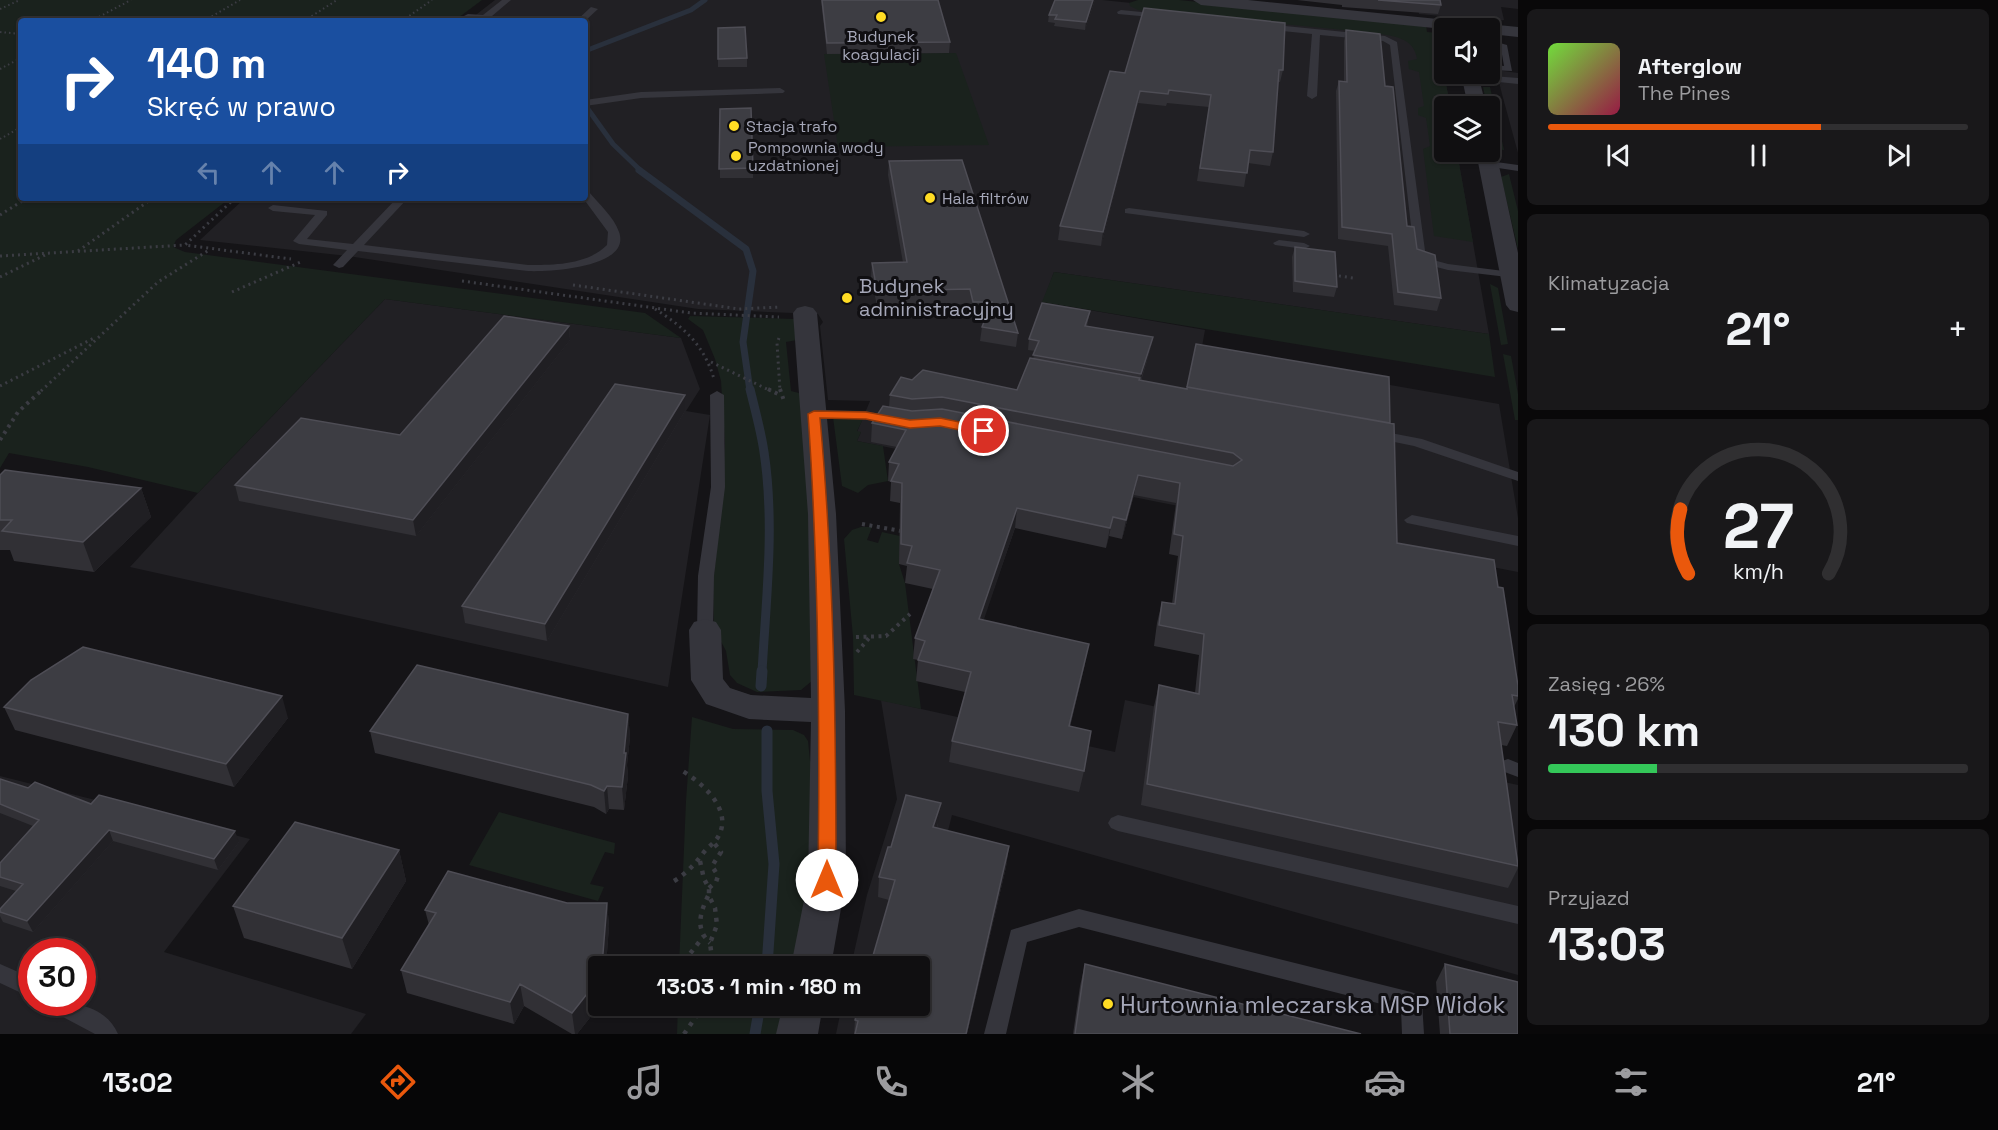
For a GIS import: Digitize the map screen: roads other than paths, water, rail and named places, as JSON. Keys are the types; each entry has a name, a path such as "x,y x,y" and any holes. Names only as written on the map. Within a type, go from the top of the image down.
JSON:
{"street":[{"path":"1201,0 1434,24"},
{"path":"1500,30 1518,32"},
{"path":"1488,162 1518,305"},
{"path":"795,310 813,408 822,514 828,711 827,880 813,956"},
{"path":"705,630 707,680 718,696 749,707 828,711"},
{"path":"797,1034 801,1016"}],"lane":[{"path":"483,18 507,0"},
{"path":"584,18 594,9"},
{"path":"1121,12 1167,16"},
{"path":"468,16 477,18"},
{"path":"1258,26 1385,39 1394,44 1421,260 1448,267 1511,272"},
{"path":"1312,96 1316,32"},
{"path":"1500,68 1509,69 1503,45"},
{"path":"1500,79 1518,81"},
{"path":"588,102 641,95 780,91"},
{"path":"1499,162 1518,168"},
{"path":"273,208 323,213 299,241 525,268 562,268 596,258 612,245 615,236 612,228 588,198"},
{"path":"339,265 400,201"},
{"path":"1129,211 1304,240 1279,243"},
{"path":"705,630 706,576 718,487 717,395"},
{"path":"813,408 910,424"},
{"path":"1359,431 1418,442 1518,477"},
{"path":"1412,520 1518,542"},
{"path":"1118,823 1518,915"},
{"path":"995,1034 1018,936 1079,918 1411,1002 1413,1034"},
{"path":"0,973 18,982"},
{"path":"83,1016 102,1026 107,1034"}],"waterway":[{"path":"588,50 691,10 705,0"},
{"path":"588,109 613,144 641,171"},
{"path":"639,170 746,249 753,271 743,342 750,391"},
{"path":"750,389 763,444 769,507 769,562 762,672"},
{"path":"761,686 762,671"},
{"path":"767,731 767,791 774,864 768,956"},
{"path":"755,1034 758,1016"}],"place":[{"name":"Budynek koagulacji","path":"881,17"},
{"name":"Stacja trafo","path":"734,126"},
{"name":"Pompownia wody uzdatnionej","path":"736,156"},
{"name":"Hala filtrów","path":"930,198"},
{"name":"Budynek administracyjny","path":"847,298"},
{"name":"Hurtownia mleczarska MSP Widok","path":"1108,1004"}]}
